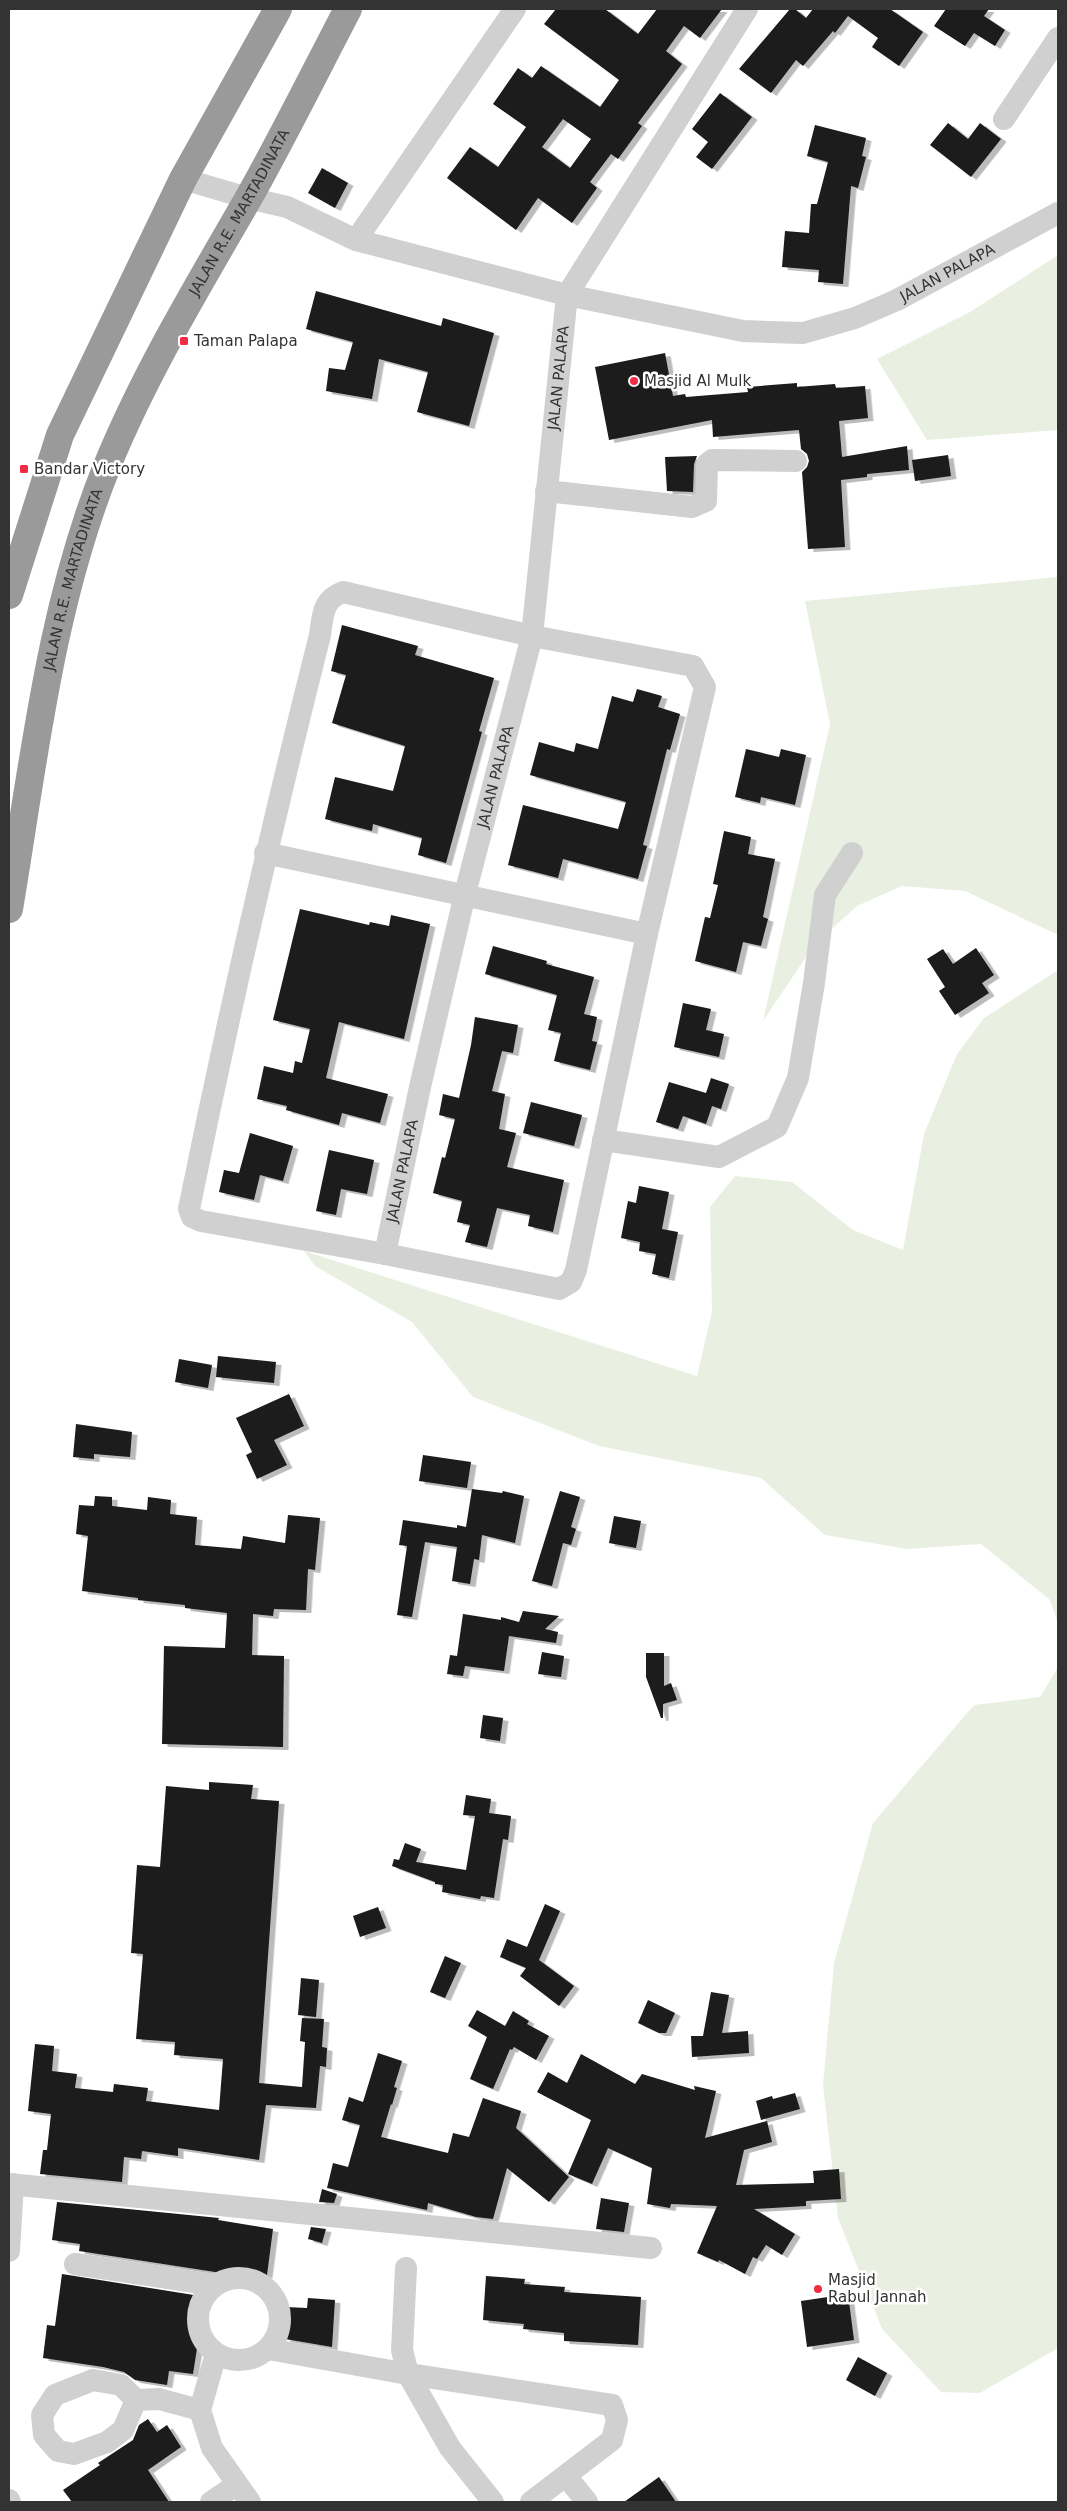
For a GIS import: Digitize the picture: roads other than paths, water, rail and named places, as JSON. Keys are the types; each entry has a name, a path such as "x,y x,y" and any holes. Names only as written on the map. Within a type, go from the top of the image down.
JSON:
{"highway":[{"path":"9,595 60,435 183,179 278,9"},
{"name":"JALAN R.E. MARTADINATA","path":"9,909 55,634 77,552 107,467 143,387 248,198 348,9"}],"street":[{"path":"356,240 514,9"},
{"name":"JALAN PALAPA","path":"385,1254 420,1087 465,894 532,636 567,295 747,9"},
{"path":"1004,119 1058,38"},
{"name":"JALAN PALAPA","path":"183,179 287,207 356,240 567,295 743,331 803,332 855,318 897,300 1058,214"},
{"path":"546,491 692,507 704,504 706,501 706,470 707,464 712,460 796,461"},
{"path":"343,592 532,636 692,666 705,686 647,934 576,1270 571,1282 559,1289 385,1254 201,1221 192,1217 189,1209 222,1045 265,853 320,635 324,606 333,596 343,592"},
{"path":"265,853 647,934"},
{"path":"603,1140 719,1157 777,1127 798,1078 814,983 824,895 852,853"},
{"path":"9,2251 11,2184 651,2248"},
{"path":"75,2264 214,2285"},
{"path":"406,2268 402,2350 408,2374 450,2448 493,2502"},
{"path":"240,2277 254,2280 266,2287 275,2298 280,2318 276,2338 268,2349 256,2357 243,2360 229,2359 216,2354 207,2344 200,2333 199,2307 205,2295 214,2285 226,2279 240,2277"},
{"path":"268,2349 408,2374 612,2405 616,2420 612,2440 531,2502"},
{"path":"216,2354 200,2410 212,2448 236,2485 250,2502"},
{"path":"136,2400 159,2399 200,2410"},
{"path":"566,2476 587,2502"},
{"path":"211,2502 236,2485"}],"place":[{"name":"Taman Palapa","path":"184,341"},
{"name":"Masjid Al Mulk","path":"634,381"},
{"name":"Bandar Victory","path":"24,469"},
{"name":"Masjid Rabul Jannah","path":"818,2289"}]}
